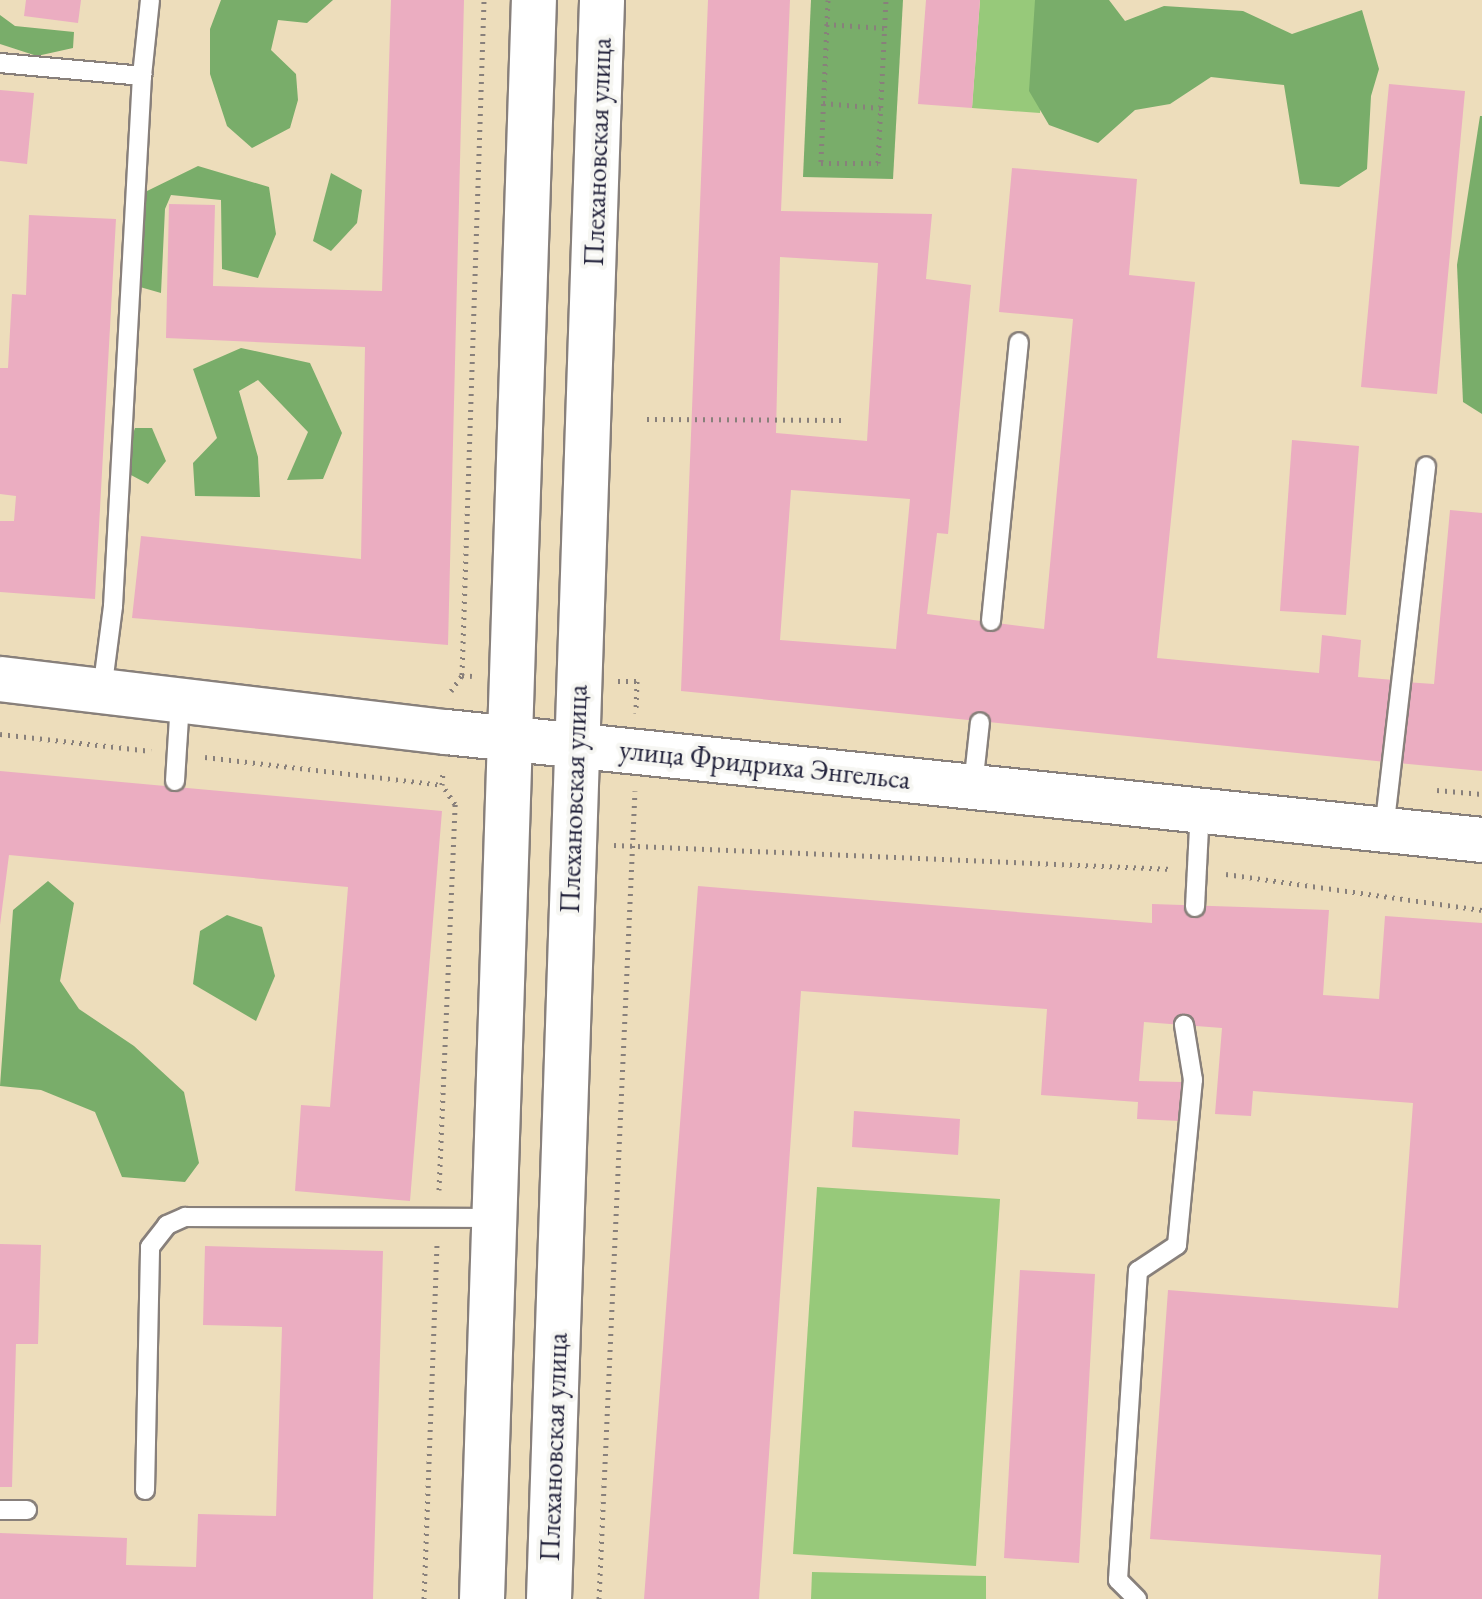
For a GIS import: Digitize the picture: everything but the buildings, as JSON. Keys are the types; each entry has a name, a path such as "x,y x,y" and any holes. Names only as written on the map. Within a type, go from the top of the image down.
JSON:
{"main road":[{"path":"482,1599 534,0"},
{"name":"Плехановская улица","path":"549,1599 602,0"},
{"name":"улица Фридриха Энгельса","path":"0,679 510,738 1482,840"}],"lane":[{"path":"102,691 114,590 142,76 150,0"},
{"path":"0,63 142,76"},
{"path":"991,621 1019,342"},
{"path":"1384,830 1426,466"},
{"path":"175,781 180,701"},
{"path":"973,786 980,722"},
{"path":"1195,907 1200,809"},
{"path":"1137,1599 1118,1580 1138,1271 1177,1245 1193,1080 1184,1025"},
{"path":"145,1490 150,1247 167,1225 185,1217 495,1218"},
{"path":"0,1510 27,1510"}],"path":[{"path":"450,694 462,675 484,0"},
{"path":"828,0 821,163 878,163 886,0"},
{"path":"826,24 884,28"},
{"path":"823,103 881,108"},
{"path":"647,419 841,420"},
{"path":"636,712 637,681"},
{"path":"0,734 442,785"},
{"path":"443,766 442,785 455,804 454,832"},
{"path":"599,1599 635,803"},
{"path":"609,845 1197,870 1482,910"}],"green space":[{"path":"221,0 333,0 307,23 278,20 271,50 296,74 298,100 290,128 252,148 227,126 210,74 210,29"},
{"path":"811,0 903,0 893,179 803,177"},
{"path":"980,0 1049,0 1040,113 972,108"},
{"path":"1035,0 1109,0 1125,21 1164,6 1243,11 1292,34 1362,10 1379,69 1371,96 1367,169 1339,187 1300,184 1284,85 1211,77 1170,104 1135,110 1098,143 1049,125 1029,91"},
{"path":"0,15 15,26 74,32 73,48 37,56 0,44"},
{"path":"1480,116 1482,414 1463,402 1457,265"},
{"path":"198,166 269,187 276,234 258,278 222,269 221,200 171,195 165,209 161,293 140,287 145,192"},
{"path":"331,173 362,190 357,223 331,251 313,241"},
{"path":"241,348 310,363 342,433 323,479 287,480 308,432 258,380 239,391 258,457 260,497 195,496 193,463 217,438 193,369"},
{"path":"135,428 152,428 166,461 148,484 129,474 127,451"},
{"path":"48,881 74,903 60,981 79,1009 134,1046 184,1092 199,1163 185,1182 122,1177 95,1112 41,1090 0,1086 13,910"},
{"path":"227,915 262,927 275,976 256,1021 193,984 200,931"},
{"path":"817,1187 1000,1199 976,1566 793,1554"},
{"path":"812,1572 986,1576 986,1599 811,1599"}]}
